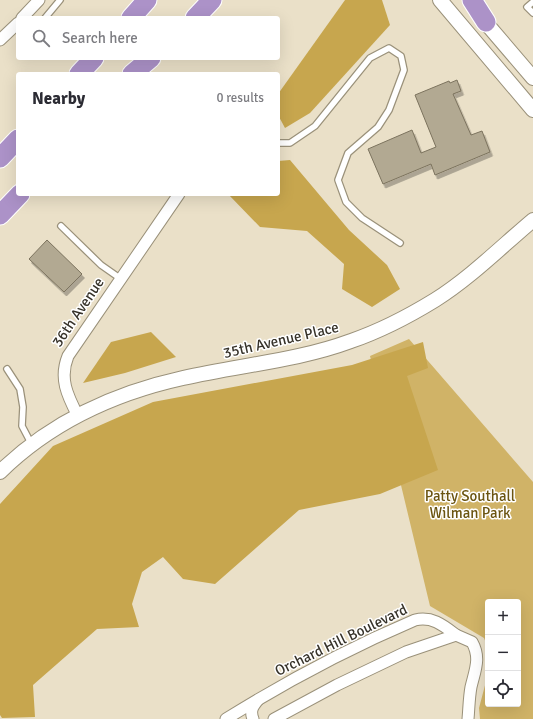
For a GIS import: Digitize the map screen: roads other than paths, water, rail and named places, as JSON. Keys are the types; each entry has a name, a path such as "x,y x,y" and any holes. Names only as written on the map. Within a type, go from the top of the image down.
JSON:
{"highway":[{"path":"133,16 147,0"},
{"path":"184,16 198,0"},
{"path":"197,16 212,0"},
{"path":"472,0 486,22"},
{"path":"81,72 92,60"},
{"path":"134,72 145,60"},
{"path":"134,72 148,60"},
{"path":"0,158 16,141"},
{"path":"0,215 18,196"}],"street":[{"path":"24,16 39,0"},
{"path":"440,0 533,110"},
{"path":"467,0 533,78"},
{"path":"9,35 16,26"},
{"name":"36th Avenue","path":"78,416 67,395 65,386 63,371 68,356 178,196"},
{"name":"35th Avenue Place","path":"78,416 121,396 152,386 183,378 291,358 326,350 352,341 397,321 435,300 459,283 533,220"},
{"path":"0,472 32,445 78,416"},
{"name":"Orchard Hill Boulevard","path":"226,719 261,697 324,662 415,620 423,618 435,620 456,635 472,642 478,656 477,667 471,688 468,719"},
{"path":"274,719 337,685 399,656 456,635"},
{"path":"253,719 251,713 253,706 261,697"}],"lane":[{"path":"47,16 60,0"},
{"path":"533,2 527,7 533,13"},
{"path":"280,143 290,143 315,126 370,58 389,48 401,56 404,70 389,110 378,127 348,153 338,180 346,202 362,218 400,243"},
{"path":"61,226 101,265 121,279"},
{"path":"7,369 20,389 23,407 22,426 32,445"}],"park label":[{"name":"Patty Southall Wilman Park","path":"470,504"}]}
